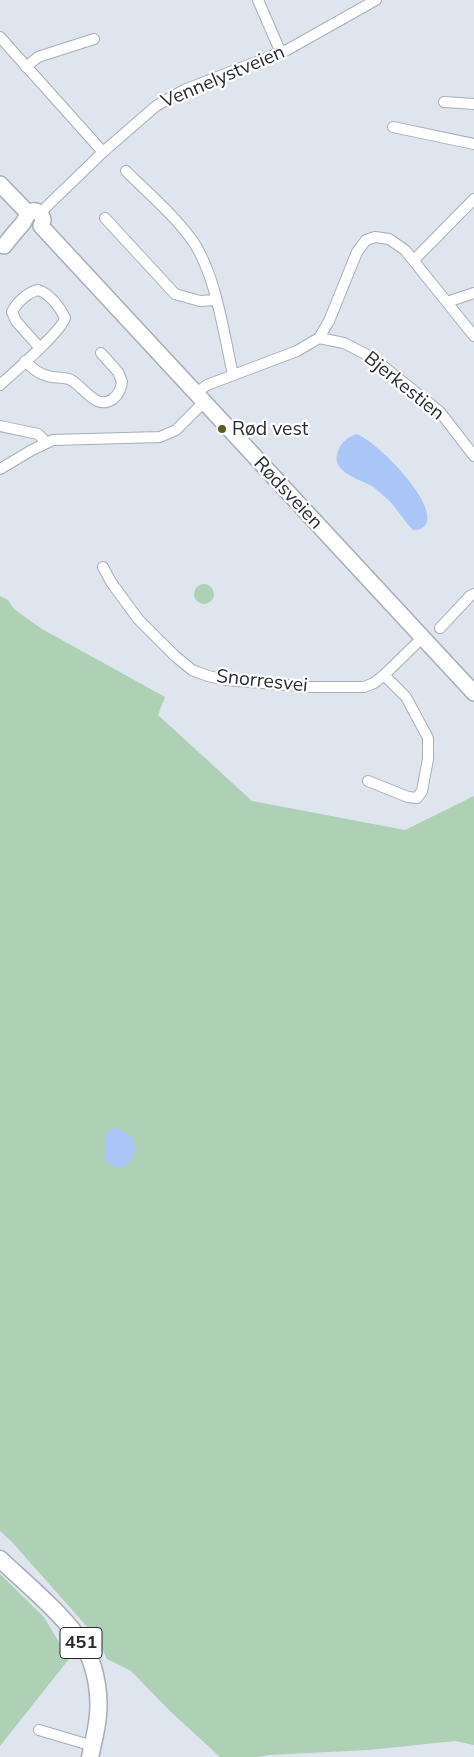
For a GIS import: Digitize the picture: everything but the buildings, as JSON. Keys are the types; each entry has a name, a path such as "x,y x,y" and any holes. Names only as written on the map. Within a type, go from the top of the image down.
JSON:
{"main road":[{"name":"451","path":"0,1559 75,1633 87,1652 95,1674 98,1695 98,1715 91,1751"}],"street":[{"path":"258,0 281,53"},
{"name":"Vennelystveien","path":"33,220 103,152 156,106 172,96 281,53 376,0"},
{"path":"0,36 103,152"},
{"path":"26,67 38,58 94,39"},
{"path":"444,102 474,104"},
{"path":"393,128 474,144"},
{"path":"126,172 182,226 194,242 210,278 233,375"},
{"name":"Rødsveien","path":"0,184 474,693"},
{"path":"414,260 474,199"},
{"path":"105,218 175,294 200,301 216,300"},
{"path":"2,247 33,220"},
{"path":"0,468 46,442 60,439 160,437 176,430 200,398 207,385 297,351 319,338 329,321 357,252 366,240 375,237 389,239 398,244 414,260 474,336"},
{"path":"0,385 39,348 61,326 65,318 58,306 46,293 38,290 31,292 12,312 16,321 39,348"},
{"path":"447,302 474,293"},
{"name":"Bjerkestien","path":"319,338 344,344 373,358 440,412 474,456"},
{"path":"25,361 44,375 72,381 94,399 109,402 116,396 122,382 118,372 100,353"},
{"path":"0,426 38,434 46,442"},
{"name":"Snorresvei","path":"104,567 110,582 138,619 175,656 192,670 226,680 346,688 370,686 422,638"},
{"path":"440,628 474,594"},
{"path":"368,781 408,797 417,798 422,791 428,759 429,742 425,729 406,697 384,675"},
{"path":"39,1730 91,1751"}],"green space":[{"path":"204,584 211,587 214,594 211,601 204,604 197,601 194,594 197,587"},
{"path":"0,596 8,600 14,609 42,629 165,697 158,715 252,801 405,830 474,796 474,1745 455,1741 369,1750 258,1757 220,1757 170,1711 131,1671 107,1659 97,1638 12,1542 0,1531"},
{"path":"0,1574 44,1617 69,1659 0,1746"}],"water":[{"path":"356,434 377,448 390,460 414,488 423,502 427,514 426,524 423,527 413,530 380,492 340,468 337,456 340,446"},
{"path":"116,1128 127,1133 133,1139 135,1147 131,1160 126,1165 120,1167 113,1166 106,1161 105,1136 108,1130"}],"place":[{"name":"Rød vest","path":"222,429"}]}
